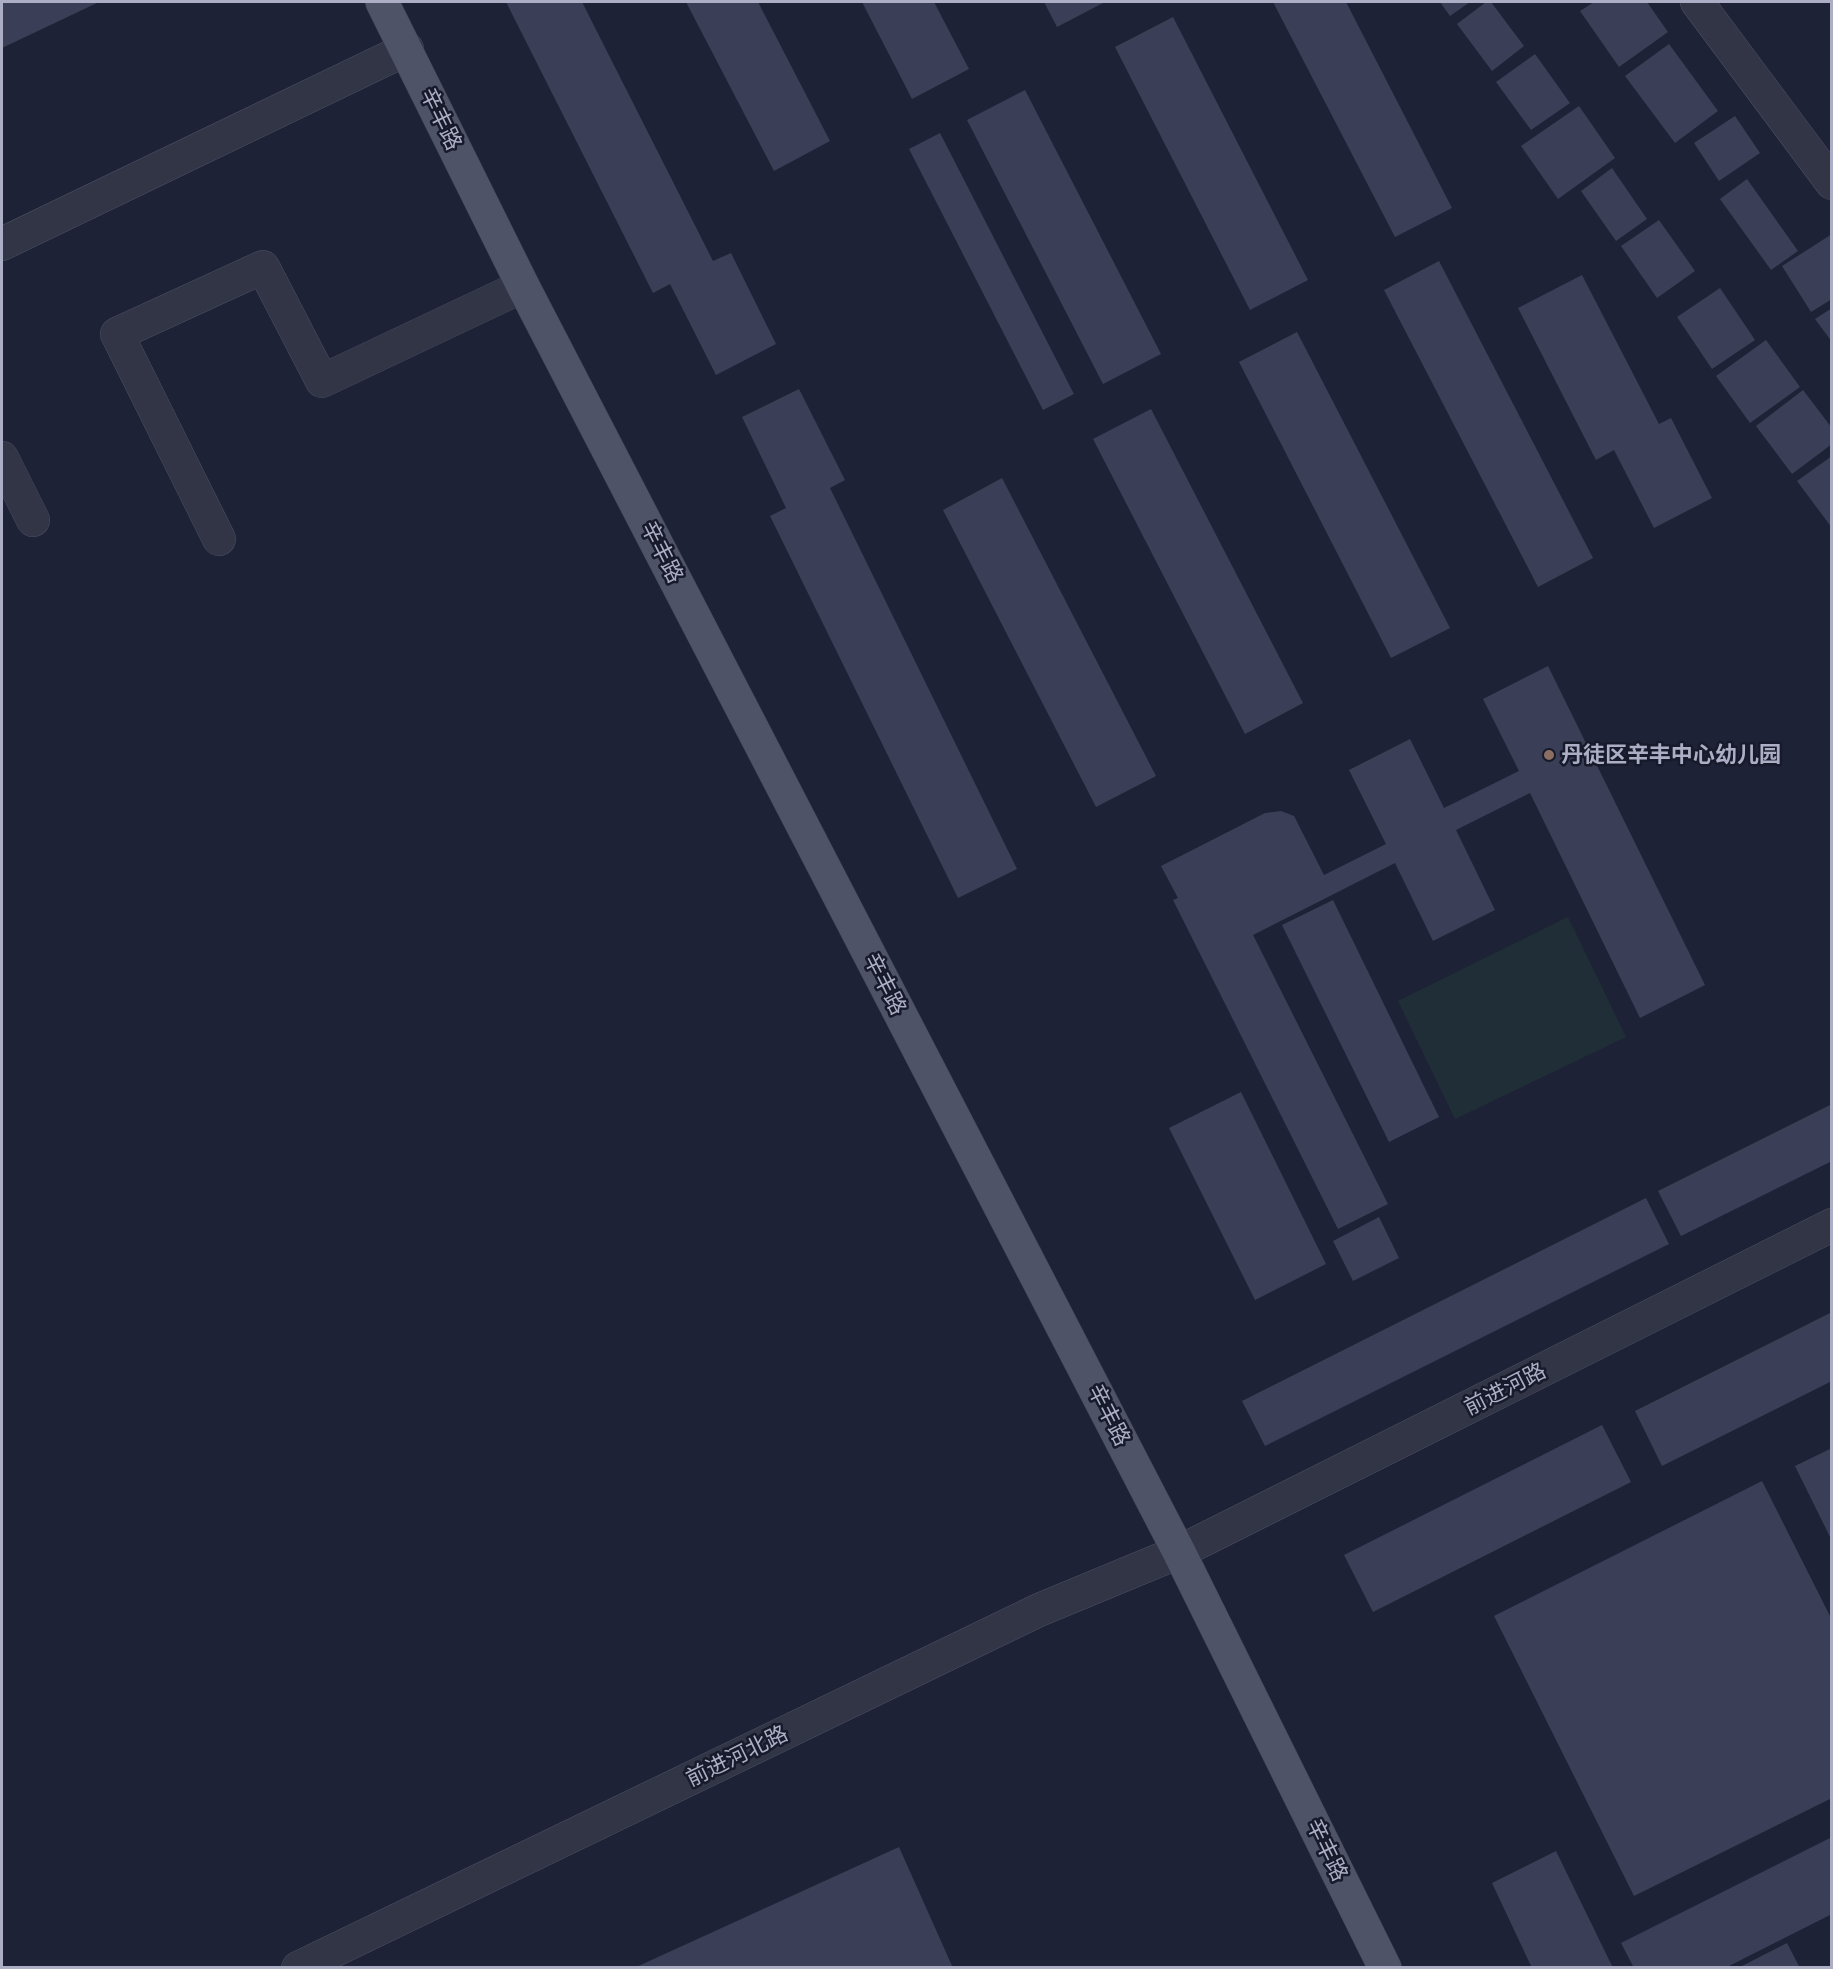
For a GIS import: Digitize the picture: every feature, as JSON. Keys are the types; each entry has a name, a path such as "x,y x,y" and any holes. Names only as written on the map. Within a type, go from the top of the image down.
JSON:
{"main road":[{"name":"辛丰路","path":"382,2 524,286 1179,1552 1385,1968"}],"street":[{"path":"1697,2 1832,183"},
{"path":"2,244 407,49"},
{"path":"219,539 117,334 263,267 321,381 524,286"},
{"path":"2,458 33,520"},
{"name":"前进河路","path":"1179,1552 1832,1225"},
{"name":"前进河北路","path":"298,1968 1039,1610 1179,1552"}],"shaded area":[{"path":"1568,917 1626,1037 1455,1119 1398,1001"}],"building":[{"path":"2,2 99,2 2,48"},
{"path":"506,2 582,2 713,261 731,253 776,344 716,375 670,284 653,293"},
{"path":"686,2 758,2 830,141 774,171"},
{"path":"862,2 934,2 969,69 912,99"},
{"path":"1044,2 1105,2 1057,27"},
{"path":"1273,2 1346,2 1452,208 1395,237"},
{"path":"1440,2 1470,2 1450,16"},
{"path":"1486,2 1491,2 1524,46 1492,71 1457,24"},
{"path":"1594,2 1647,2 1668,32 1619,67 1580,11"},
{"path":"1173,17 1308,280 1250,310 1115,47"},
{"path":"1669,44 1718,111 1675,143 1625,76"},
{"path":"1535,54 1570,103 1531,130 1496,82"},
{"path":"1025,90 1161,354 1103,384 967,120"},
{"path":"1579,106 1615,158 1558,199 1521,146"},
{"path":"1735,116 1760,153 1719,181 1694,143"},
{"path":"940,133 1074,394 1043,410 909,149"},
{"path":"1612,168 1647,219 1616,241 1581,191"},
{"path":"1747,179 1798,251 1771,270 1720,199"},
{"path":"1659,220 1695,271 1657,298 1621,246"},
{"path":"1832,234 1832,299 1811,312 1782,266"},
{"path":"1439,261 1593,558 1538,587 1384,290"},
{"path":"1582,275 1659,424 1671,418 1712,498 1654,528 1614,450 1596,460 1518,308"},
{"path":"1720,288 1755,340 1712,369 1677,317"},
{"path":"1832,308 1832,342 1815,319"},
{"path":"1297,332 1450,628 1391,658 1239,362"},
{"path":"1766,340 1800,387 1750,423 1716,376"},
{"path":"799,389 845,480 830,488 1017,869 958,898 770,516 786,508 742,417"},
{"path":"1803,390 1832,428 1832,444 1792,474 1756,426"},
{"path":"1151,409 1303,703 1245,734 1093,439"},
{"path":"1832,456 1832,528 1797,481"},
{"path":"1002,478 1156,776 1096,807 943,510"},
{"path":"1548,666 1705,985 1640,1018 1530,793 1456,830 1495,910 1433,941 1395,863 1253,935 1388,1204 1338,1229 1173,900 1178,898 1161,866 1265,813 1281,811 1294,816 1324,875 1386,844 1349,770 1410,739 1444,808 1519,771 1483,699"},
{"path":"1333,900 1439,1117 1389,1142 1282,925"},
{"path":"1241,1092 1326,1264 1255,1300 1169,1128"},
{"path":"1832,1104 1832,1161 1681,1236 1658,1191"},
{"path":"1646,1198 1669,1244 1265,1446 1242,1401"},
{"path":"1379,1217 1399,1258 1353,1281 1333,1241"},
{"path":"1832,1312 1832,1381 1662,1466 1635,1411"},
{"path":"1602,1425 1631,1482 1373,1612 1344,1555"},
{"path":"1832,1448 1832,1541 1795,1466"},
{"path":"1762,1481 1832,1620 1832,1798 1634,1896 1494,1616"},
{"path":"1832,1837 1832,1914 1725,1968 1634,1968 1621,1943"},
{"path":"899,1847 953,1968 634,1968"},
{"path":"1556,1851 1613,1968 1532,1968 1492,1883"},
{"path":"1787,1943 1800,1968 1738,1968"}],"place":[{"name":"丹徒区辛丰中心幼儿园","path":"1549,755"}]}
